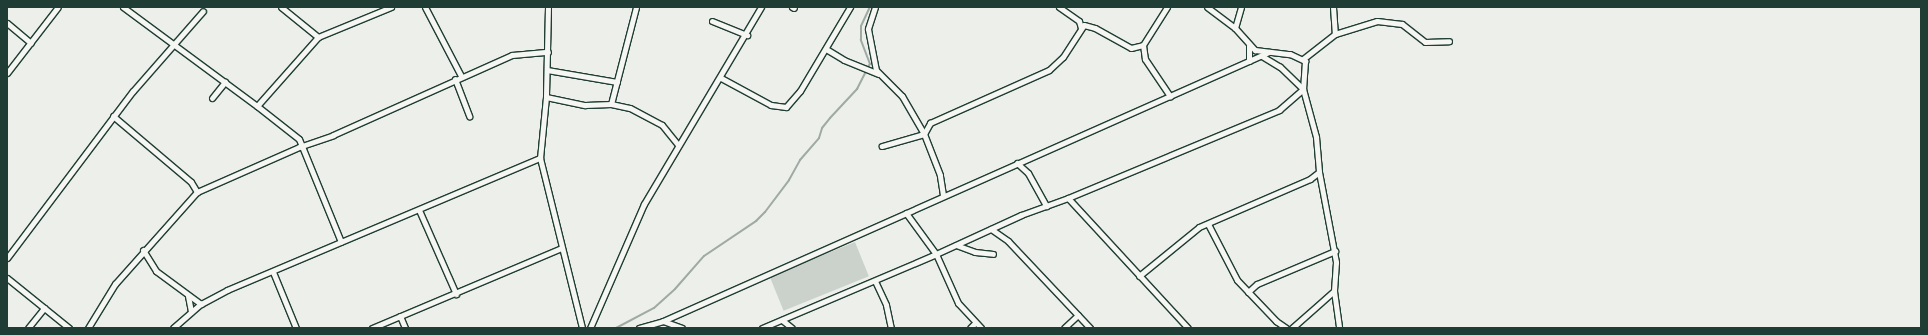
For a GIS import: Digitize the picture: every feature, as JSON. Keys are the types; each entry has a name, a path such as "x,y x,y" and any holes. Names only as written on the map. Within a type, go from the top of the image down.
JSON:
{"street":[{"path":"7,73 58,7"},
{"path":"123,7 172,45 258,106 294,135 303,145 341,242"},
{"path":"281,7 318,37"},
{"path":"258,106 318,37 391,7"},
{"path":"425,7 461,76"},
{"path":"548,7 546,97 540,158 582,328"},
{"path":"611,104 636,7"},
{"path":"590,328 644,204 678,145 747,35 761,7"},
{"path":"721,78 771,105 783,108 789,105 800,91 850,7"},
{"path":"875,7 868,28 875,67 878,74"},
{"path":"1059,7 1079,21 1081,28"},
{"path":"882,146 924,134 930,123 1049,70 1063,57 1081,28 1089,25 1131,48 1143,45 1167,7"},
{"path":"1207,7 1235,28 1249,45 1259,52 1269,52 1303,59 1335,34 1369,22 1385,20 1409,28 1425,42 1449,41"},
{"path":"1235,28 1241,7"},
{"path":"1333,7 1335,34"},
{"path":"7,258 113,116 172,45 203,11"},
{"path":"712,21 747,35"},
{"path":"7,23 31,43"},
{"path":"1143,45 1146,59 1170,96"},
{"path":"1249,45 1249,61"},
{"path":"826,49 844,60 878,74 902,96 924,134 940,175 943,195"},
{"path":"88,328 111,290 143,250 196,192 303,145 333,135 461,76 512,55 548,52"},
{"path":"639,328 663,321 1017,162 1269,52"},
{"path":"1262,56 1280,67 1303,89"},
{"path":"1303,59 1303,89 1316,137 1319,172 1335,251 1334,291 1340,328"},
{"path":"547,70 617,82"},
{"path":"455,79 470,116"},
{"path":"212,98 225,82"},
{"path":"762,328 875,281 991,229 1279,110 1303,89"},
{"path":"546,97 585,105 611,104 630,108 658,123 678,145"},
{"path":"113,116 191,182 196,192"},
{"path":"173,328 201,304 341,242 419,210 498,174 540,158"},
{"path":"1017,162 1028,173 1046,206"},
{"path":"1140,276 1189,234 1319,172"},
{"path":"1068,198 1188,328"},
{"path":"419,210 456,294"},
{"path":"906,213 936,254 958,303 981,328"},
{"path":"1208,224 1236,280 1286,328"},
{"path":"991,229 1012,245 1090,328"},
{"path":"956,245 975,252 993,254"},
{"path":"372,328 456,294 561,248"},
{"path":"143,250 156,271 188,296 201,304"},
{"path":"1248,292 1257,284 1335,251"},
{"path":"273,272 296,328"},
{"path":"7,278 69,328"},
{"path":"875,281 886,305 891,328"},
{"path":"1292,328 1334,291"},
{"path":"188,296 191,312"},
{"path":"28,328 44,308"},
{"path":"1064,328 1078,315"},
{"path":"400,316 405,328"},
{"path":"782,320 792,328"},
{"path":"663,321 682,328"},
{"path":"970,328 975,323"}],"shaded area":[{"path":"855,242 869,276 784,311 770,276"}],"waterway":[{"path":"616,328 654,308 675,289 704,256 756,221 765,212 789,180 800,160 819,138 822,128 857,89 870,64 861,40 861,26 870,7"}]}
